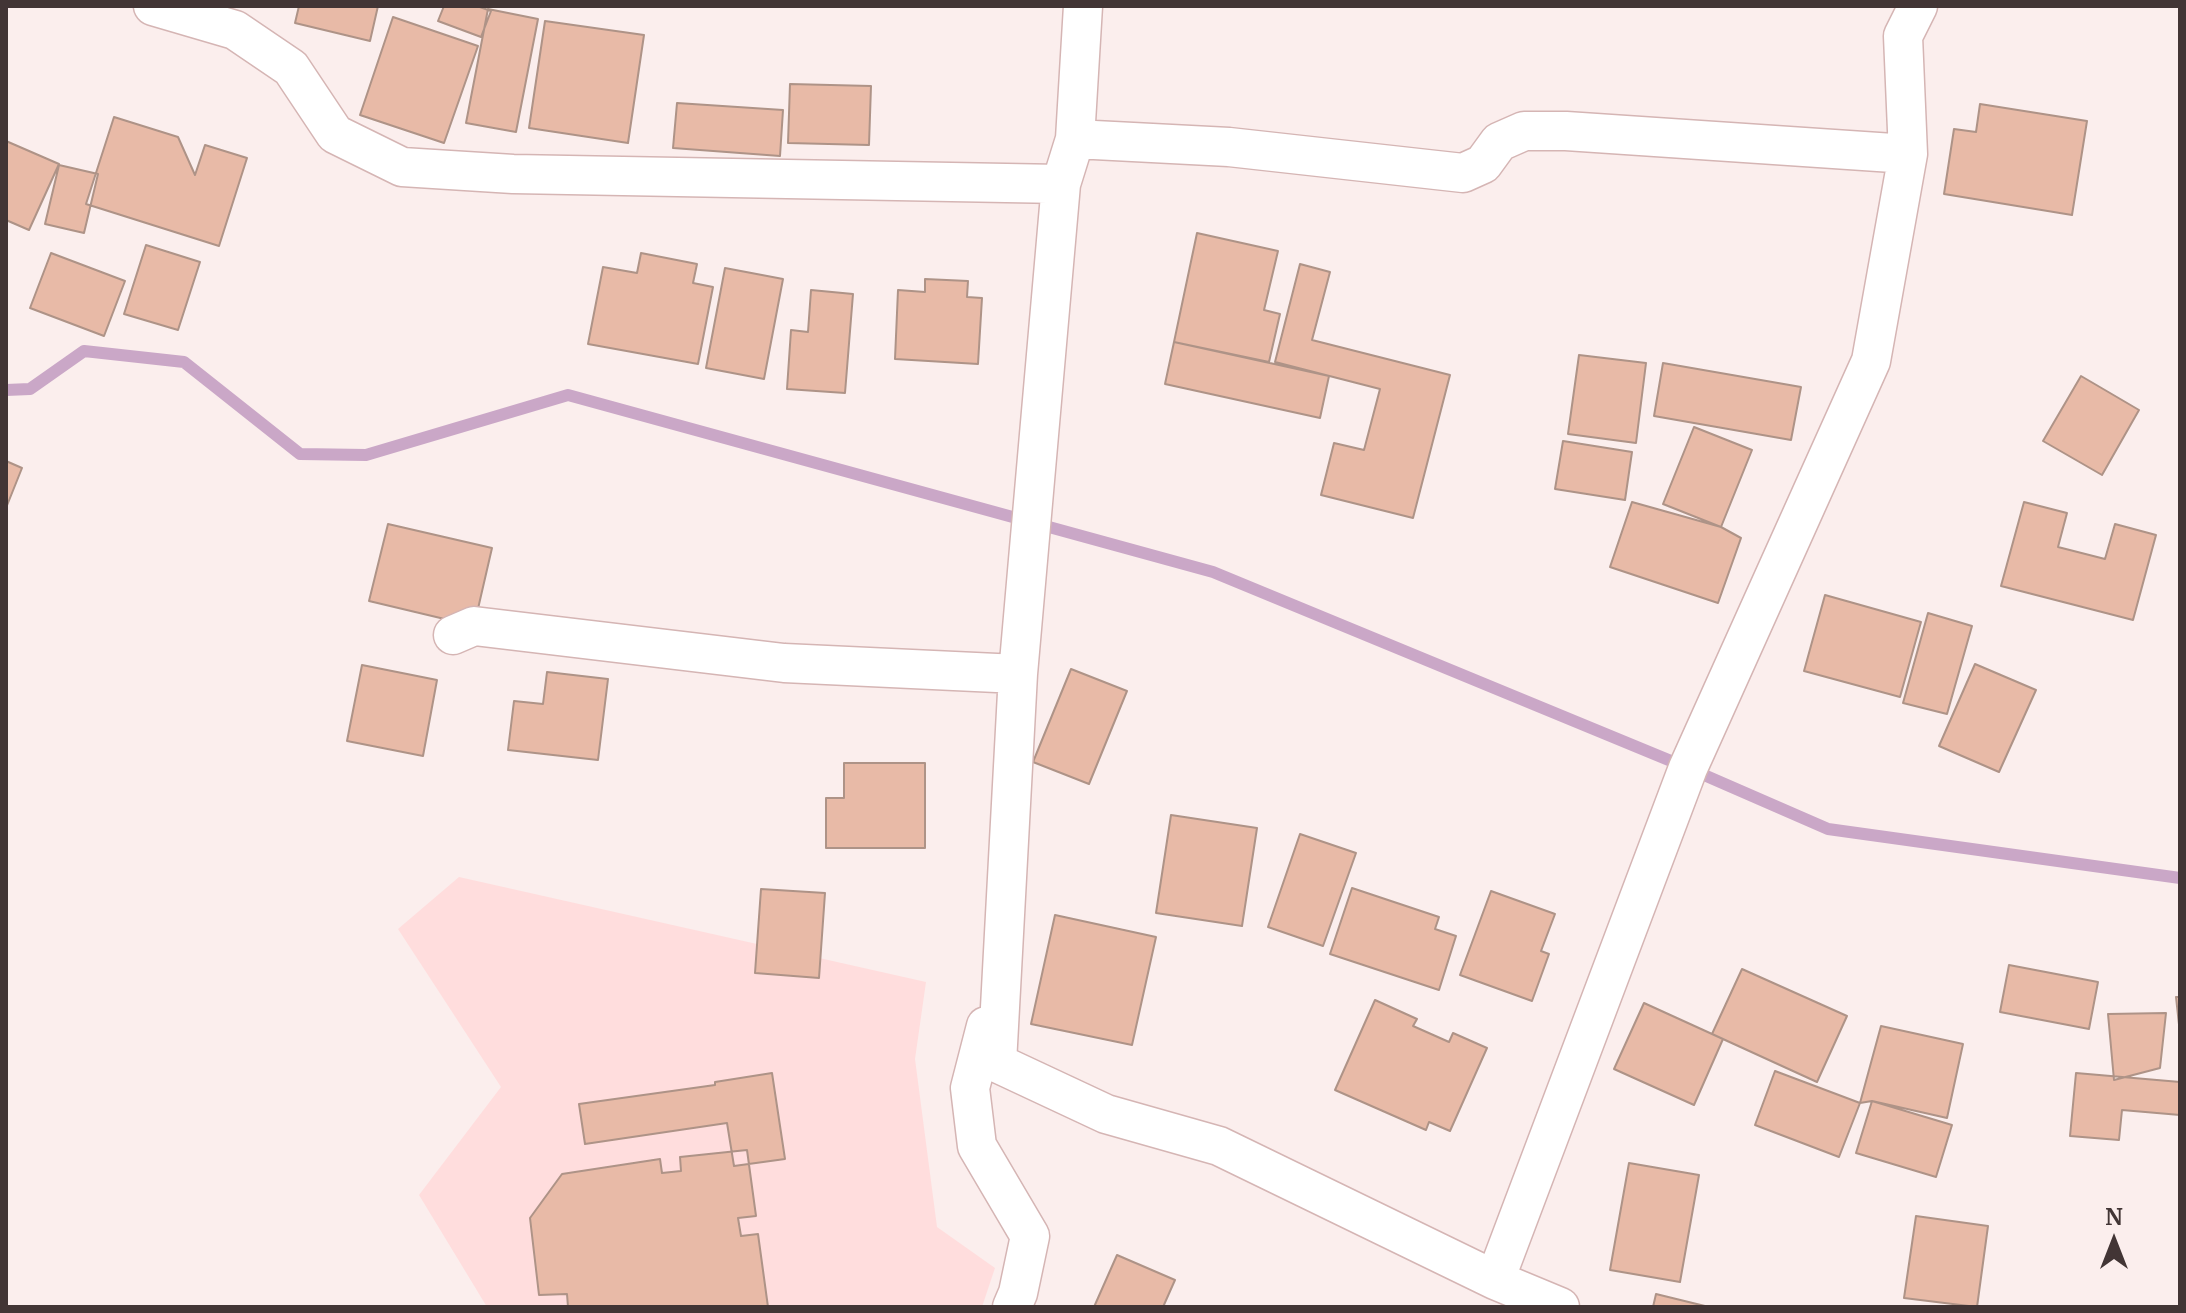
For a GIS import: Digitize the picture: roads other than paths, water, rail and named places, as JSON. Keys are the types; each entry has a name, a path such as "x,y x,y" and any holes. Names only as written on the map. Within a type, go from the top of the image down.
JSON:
{"street":[{"path":"153,6 235,30 291,68 335,134 402,167 513,174 1061,184"},
{"path":"1083,6 1075,139 1061,184 1018,674 997,1063 1106,1114 1219,1146 1495,1280 1560,1307"},
{"path":"1495,1280 1688,768 1871,361 1908,154 1903,36 1918,6"},
{"path":"1075,139 1229,147 1463,173 1483,164 1499,142 1524,131 1566,131 1908,154"},
{"path":"453,635 474,626 784,663 1018,674"},
{"path":"1001,965 970,1088 977,1146 1030,1236 1012,1307"}],"waterway":[{"path":"6,390 30,389 84,351 184,362 300,454 366,455 568,395 1213,572 1828,829 2180,878"}]}
